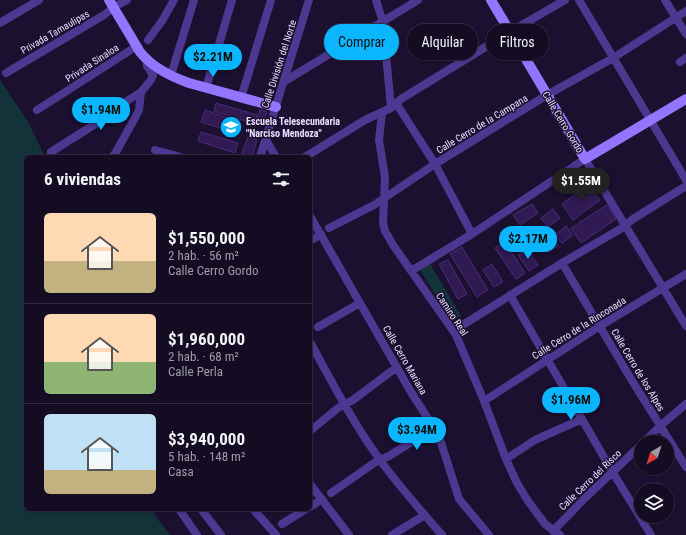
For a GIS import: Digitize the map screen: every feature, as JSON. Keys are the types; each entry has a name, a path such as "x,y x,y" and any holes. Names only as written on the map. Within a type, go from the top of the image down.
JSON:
{"street":[{"path":"0,23 39,0"},
{"name":"Privada Tamaulipas","path":"6,73 104,16 112,4 127,0"},
{"path":"148,40 162,21 174,0"},
{"path":"171,75 194,0"},
{"path":"206,88 232,0"},
{"path":"241,98 271,0"},
{"name":"Calle División del Norte","path":"261,155 309,0"},
{"path":"376,0 383,22 394,106 435,164 472,234"},
{"path":"285,81 418,0"},
{"name":"Calle Cerro Gordo","path":"492,0 506,24"},
{"path":"524,24 565,0"},
{"path":"579,0 686,180"},
{"path":"665,0 686,34"},
{"path":"112,4 140,52 146,58 171,75 179,80 276,107"},
{"name":"Calle Cerro de la Campana","path":"329,228 350,218 384,198 435,164 547,95 613,58 686,11"},
{"name":"Privada Sinaloa","path":"37,110 137,46"},
{"path":"308,155 365,120 394,106 401,99 486,47"},
{"path":"51,152 111,114 141,92 151,80 152,75 147,66 146,58"},
{"name":"Calle Cerro Gordo","path":"526,60 686,326"},
{"path":"115,155 139,110 141,92"},
{"path":"411,271 472,234 585,159 686,99"},
{"name":"Camino Real","path":"382,113 379,140 385,177 383,223 385,231 459,342 517,483 545,524 557,533"},
{"path":"266,140 275,155"},
{"path":"155,150 174,155"},
{"path":"453,331 686,186"},
{"name":"Calle Cerro Mariana","path":"312,219 397,367 439,436 458,499 489,535"},
{"path":"312,240 321,234"},
{"name":"Calle Cerro de los Alpes","path":"562,263 686,467"},
{"name":"Calle Cerro de la Rinconada","path":"484,401 600,326 686,274"},
{"path":"510,295 612,471 651,535"},
{"path":"318,327 360,303"},
{"path":"312,346 345,404 380,460 402,489 442,535"},
{"path":"312,429 338,408 353,400 397,367"},
{"path":"652,435 660,426 686,404"},
{"path":"506,459 535,440 582,419"},
{"path":"331,493 380,460 434,428"},
{"name":"Calle Cerro del Risco","path":"557,533 585,498 634,451"},
{"path":"312,486 349,535"},
{"path":"312,506 322,499"},
{"path":"182,511 197,535"},
{"path":"203,511 221,535"},
{"path":"255,511 276,535"},
{"path":"282,524 303,511"},
{"path":"394,533 425,515"}],"green space":[{"path":"0,80 27,120 44,155 24,155 24,511 153,511 170,535 0,535"},
{"path":"429,262 461,316 452,322 419,268"}],"building":[{"path":"216,103 257,115 255,124 214,111"},
{"path":"205,110 234,120 230,131 201,122"},
{"path":"260,110 267,112 263,124 256,122"},
{"path":"201,132 238,143 235,153 198,141"},
{"path":"248,137 257,140 253,155 242,153"},
{"path":"589,185 600,200 573,220 562,204"},
{"path":"532,204 538,213 520,225 513,215"},
{"path":"607,205 616,219 581,243 571,228"},
{"path":"553,209 560,218 548,227 541,218"},
{"path":"529,226 536,235 520,246 514,237"},
{"path":"566,226 573,235 562,243 555,235"},
{"path":"546,230 558,246 547,253 536,238"},
{"path":"505,242 525,273 516,279 495,248"},
{"path":"462,247 488,290 477,297 450,254"},
{"path":"527,249 538,265 529,271 518,255"},
{"path":"448,260 467,294 458,299 439,264"},
{"path":"492,264 503,282 494,287 483,270"}],"place":[{"name":"Escuela Telesecundaria \"Narciso Mendoza\"","path":"231,127"}]}
